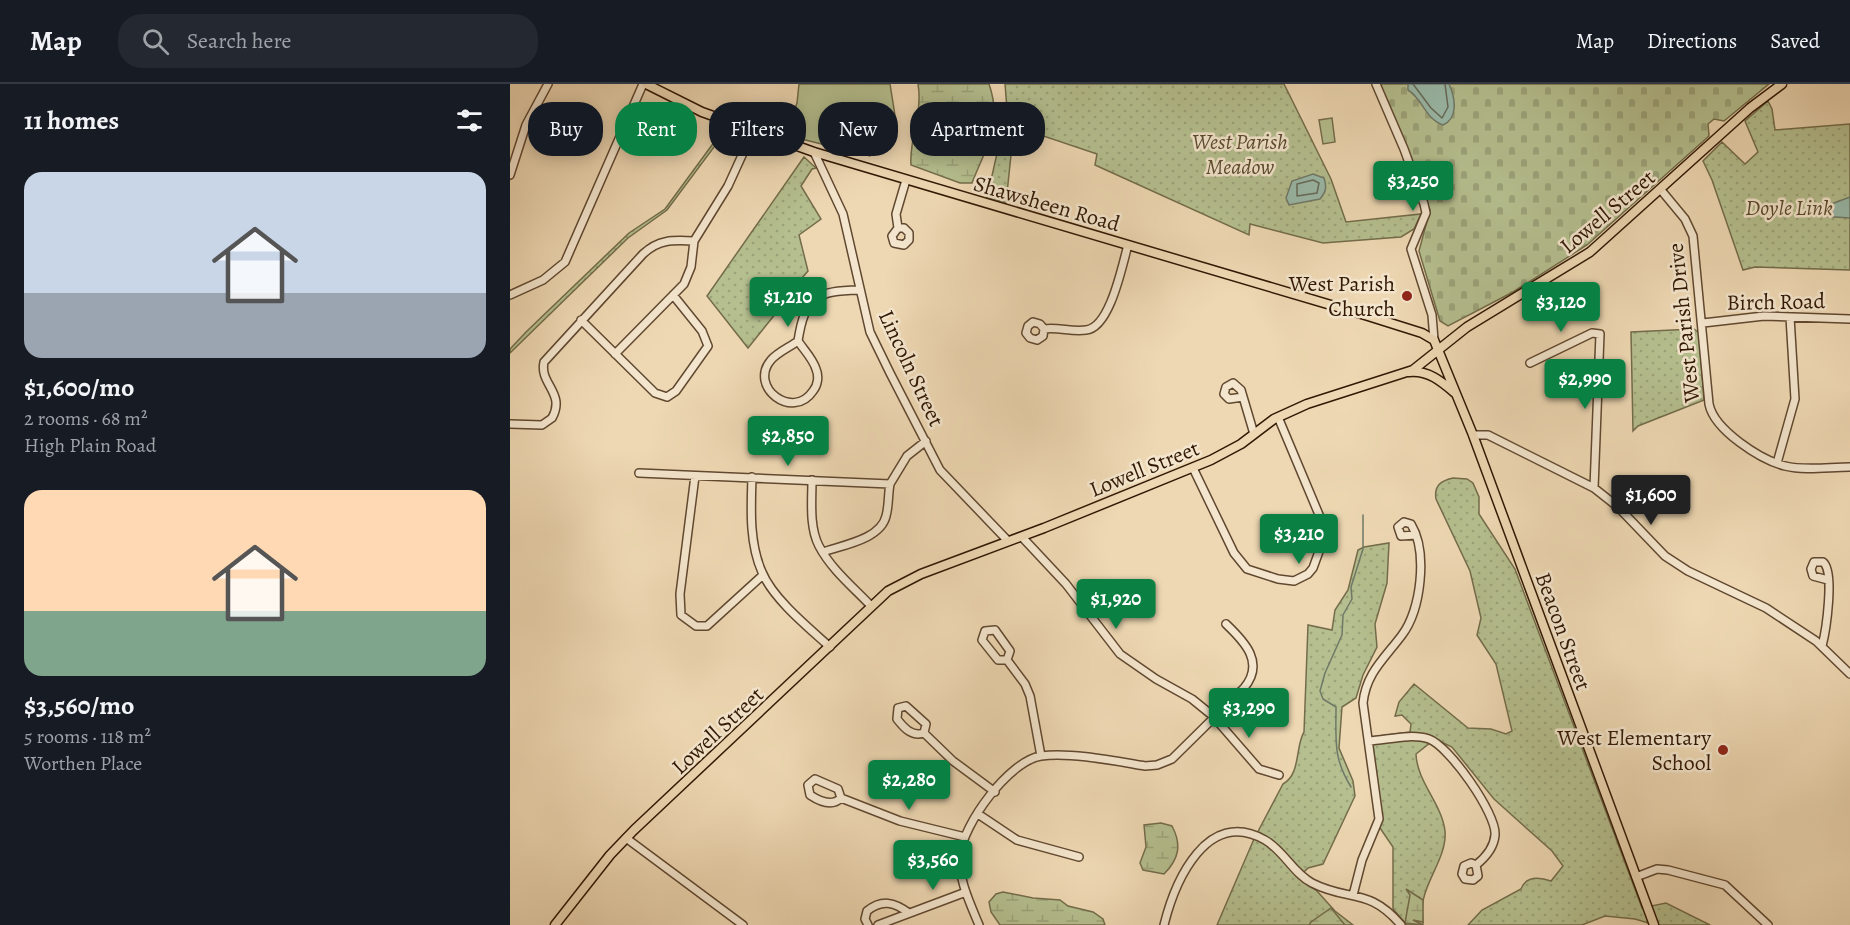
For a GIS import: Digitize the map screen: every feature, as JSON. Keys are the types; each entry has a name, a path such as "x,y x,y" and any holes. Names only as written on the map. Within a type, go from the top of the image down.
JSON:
{"main road":[{"name":"Shawsheen Road","path":"644,84 709,114"},
{"name":"Lowell Street","path":"555,925 626,838 871,606 905,581 1193,468 1227,452 1278,417 1307,404 1405,373 1467,327 1576,262 1661,190 1750,108 1782,84"},
{"name":"Shawsheen Road","path":"806,149 1382,320 1422,333 1434,340"},
{"path":"1434,340 1438,349"},
{"name":"Beacon Street","path":"1438,349 1473,435 1654,925"},
{"path":"1405,373 1419,371 1427,374 1439,380 1458,396"}],"street":[{"path":"510,175 526,125 548,84"},
{"path":"510,295 543,280 565,262 644,84"},
{"path":"1376,84 1404,149 1424,204 1426,213 1411,249 1432,315 1434,340"},
{"name":"Lincoln Street","path":"814,152 843,214 870,332 940,470 1008,541"},
{"path":"615,354 687,278 694,241 728,186 742,156"},
{"path":"898,228 896,214 906,180"},
{"name":"West Parish Drive","path":"1661,190 1685,219 1693,236 1711,413 1723,428 1739,441 1777,463 1790,467 1850,467"},
{"path":"510,424 542,425 552,418 557,400 543,372 543,364 653,244 667,240 694,241"},
{"path":"1044,329 1084,331 1098,326 1111,300 1128,245"},
{"path":"798,341 816,368 817,384 804,400 788,403 770,393 765,373 772,358 798,341 806,312 819,295 831,291 859,290"},
{"path":"581,320 659,397 667,397 676,391 708,346 702,332 673,295"},
{"name":"Birch Road","path":"1703,322 1752,317 1850,319"},
{"path":"1777,463 1795,399 1790,317"},
{"path":"1530,363 1592,333 1600,334 1594,488"},
{"path":"1243,397 1254,434"},
{"path":"1193,468 1234,553 1247,569 1286,580 1294,580 1308,574 1313,568 1321,546 1320,517 1278,417"},
{"path":"1473,435 1488,435 1594,488 1618,507 1665,556 1688,571 1766,608 1822,646 1850,674"},
{"path":"823,552 865,537 882,526 887,516 890,483 907,456 926,441"},
{"path":"639,473 890,483"},
{"path":"695,476 680,594 680,610 683,617 696,626 711,625 763,575"},
{"path":"752,477 754,547 763,575 797,617 830,647"},
{"path":"812,480 814,529 818,544 837,571 871,606"},
{"path":"1353,894 1362,860 1379,819 1363,703 1364,691 1371,673 1403,634 1410,619 1421,577 1416,535"},
{"path":"1022,537 1066,584 1119,654 1156,679 1192,699 1214,716 1259,769 1279,775"},
{"path":"1822,646 1828,580"},
{"path":"979,925 966,892 960,866 965,837 994,792 1017,766 1041,756 1157,765 1176,756 1245,686 1253,669 1249,647 1226,624"},
{"path":"1007,660 999,661 992,656 982,642 985,632 992,629 1010,648 1007,660 1030,696 1041,756"},
{"path":"924,733 926,724 921,717 906,706 898,708 896,717 902,725 913,734 924,733 953,761 994,792"},
{"path":"1369,741 1416,737 1429,739 1447,750 1495,823 1494,844 1476,865"},
{"path":"814,780 828,783 838,789 841,798 832,803 819,800 810,795 808,785 814,780"},
{"path":"841,798 900,821 965,837"},
{"path":"978,814 1017,840 1079,857"},
{"path":"1164,925 1173,894 1193,856 1211,841 1234,833 1251,835 1266,841 1310,882 1353,894 1381,905 1401,925"},
{"path":"626,838 742,925"},
{"path":"1636,877 1657,869 1725,885 1768,925"},
{"path":"878,925 966,892"},
{"path":"868,925 865,919 867,911 886,903 894,903 909,913"}],"green space":[{"path":"799,84 890,84 893,102 818,102 818,143 806,140 806,102 797,102"},
{"path":"918,84 989,84 993,102 919,102"},
{"name":"West Parish Meadow","path":"1005,84 1284,84 1331,179 1346,222 1421,214 1414,229 1401,237 1323,243 1250,224 1249,235 1095,165 1097,154 1045,136 1045,102 1006,102"},
{"path":"1380,84 1769,84 1724,121 1714,119 1708,124 1709,136 1587,245 1513,292 1448,326 1440,321 1419,251 1430,210"},
{"name":"Doyle Link","path":"1768,101 1772,109 1775,130 1850,124 1850,270 1755,267 1743,270 1712,180 1703,161 1722,142 1745,164 1758,152 1745,121"},
{"path":"1332,118 1335,142 1323,144 1319,120"},
{"path":"709,149 709,154 667,210 628,238 510,353 510,349 526,332 629,233 665,209"},
{"path":"911,156 983,156 972,183 960,183 911,165"},
{"name":"West Parish Meadow","path":"996,156 1011,156 1006,203 987,198"},
{"path":"804,157 816,168 812,169 801,186 821,219 799,235 808,271 782,301 784,303 748,348 707,296"},
{"path":"1694,329 1699,333 1704,400 1638,426 1633,431 1631,332"},
{"path":"1453,478 1467,479 1473,483 1479,497 1479,514 1515,569 1642,908 1666,903 1710,925 1655,925 1635,919 1605,916 1582,925 1468,925 1482,910 1521,889 1526,882 1538,878 1551,881 1563,866 1552,851 1494,799 1452,747 1435,739 1416,754 1417,764 1443,821 1445,831 1441,856 1423,900 1423,925 1407,925 1393,909 1393,847 1380,828 1381,817 1372,737 1410,732 1411,724 1402,715 1395,716 1399,702 1414,684 1468,728 1491,729 1506,734 1512,731 1496,664 1477,635 1481,618 1470,571 1436,499 1439,485"},
{"path":"1389,543 1387,583 1375,624 1377,647 1363,675 1356,698 1342,707 1339,748 1353,781 1355,796 1323,864 1308,868 1298,878 1317,891 1335,911 1353,925 1217,925 1254,839 1283,784 1293,774 1304,732 1308,625 1332,630 1335,610 1348,590 1358,550"},
{"path":"1161,823 1172,826 1178,846 1173,863 1164,874 1143,870 1140,863 1146,847 1144,825"},
{"path":"1406,889 1423,900 1423,922 1413,920 1423,925 1405,923 1410,895"},
{"path":"1003,892 1060,900 1068,906 1093,912 1103,919 1105,925 1000,925 991,912 989,902 996,894"},
{"path":"1331,908 1345,925 1309,925 1311,922"}],"water":[{"path":"1408,84 1449,84 1453,95 1454,112 1448,122 1443,125 1432,118 1408,90"},
{"path":"1313,174 1324,178 1325,189 1320,199 1289,205 1286,198 1292,181"},
{"path":"1850,197 1850,218 1804,215 1809,205 1834,203"}],"waterway":[{"path":"1351,787 1338,758 1336,707 1323,699 1320,691 1325,673 1342,635 1343,615 1352,599 1351,587 1363,549 1363,515"}],"place":[{"name":"West Parish Church","path":"1407,296"},
{"name":"West Elementary School","path":"1723,750"}]}
